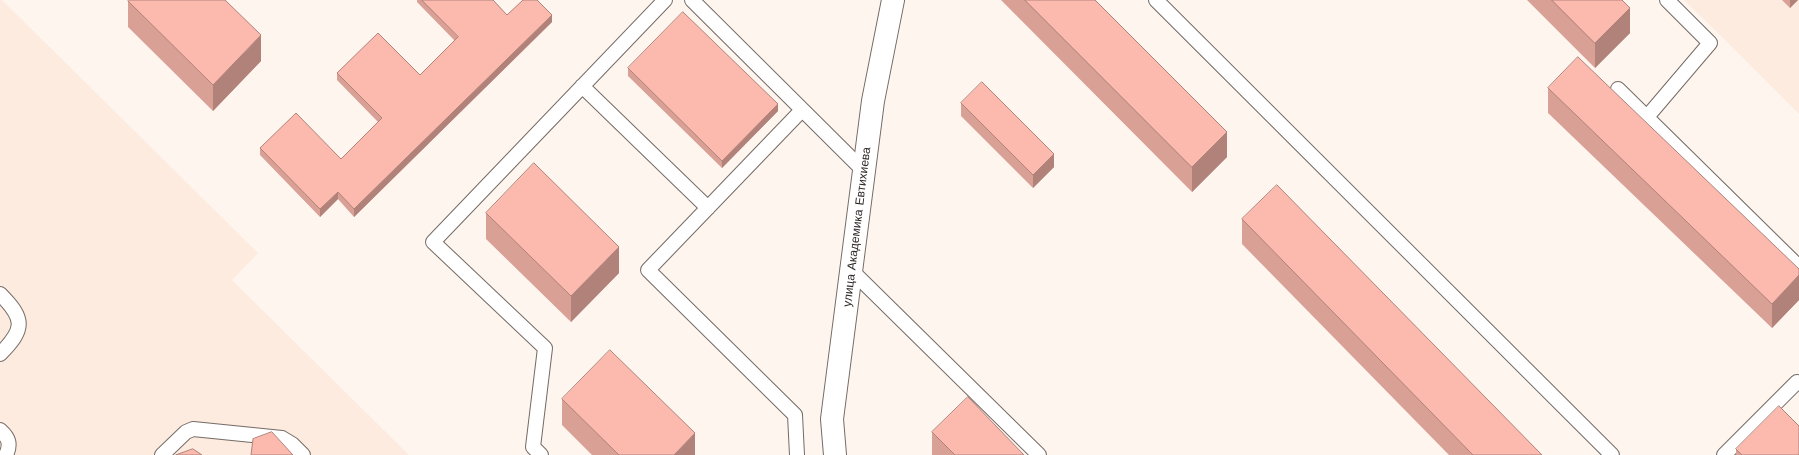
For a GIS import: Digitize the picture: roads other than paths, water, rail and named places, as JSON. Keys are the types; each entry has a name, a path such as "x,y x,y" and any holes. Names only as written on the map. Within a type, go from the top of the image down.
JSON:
{"street":[{"name":"улица Академика Евтихиева","path":"835,455 832,419 873,101 892,0"}],"lane":[{"path":"541,455 533,447 545,348 433,242 665,0"},
{"path":"692,0 864,171"},
{"path":"1156,0 1612,455"},
{"path":"1647,117 1710,43 1668,0"},
{"path":"582,86 708,208"},
{"path":"1618,89 1799,267"},
{"path":"798,455 795,415 648,270 802,110"},
{"path":"852,270 1038,455"},
{"path":"0,294 13,307 18,315 19,327 12,342 0,354"},
{"path":"1724,455 1798,382"},
{"path":"162,455 186,432 201,429 282,438 292,444 303,455"},
{"path":"0,430 9,440 10,448 6,455"}]}
